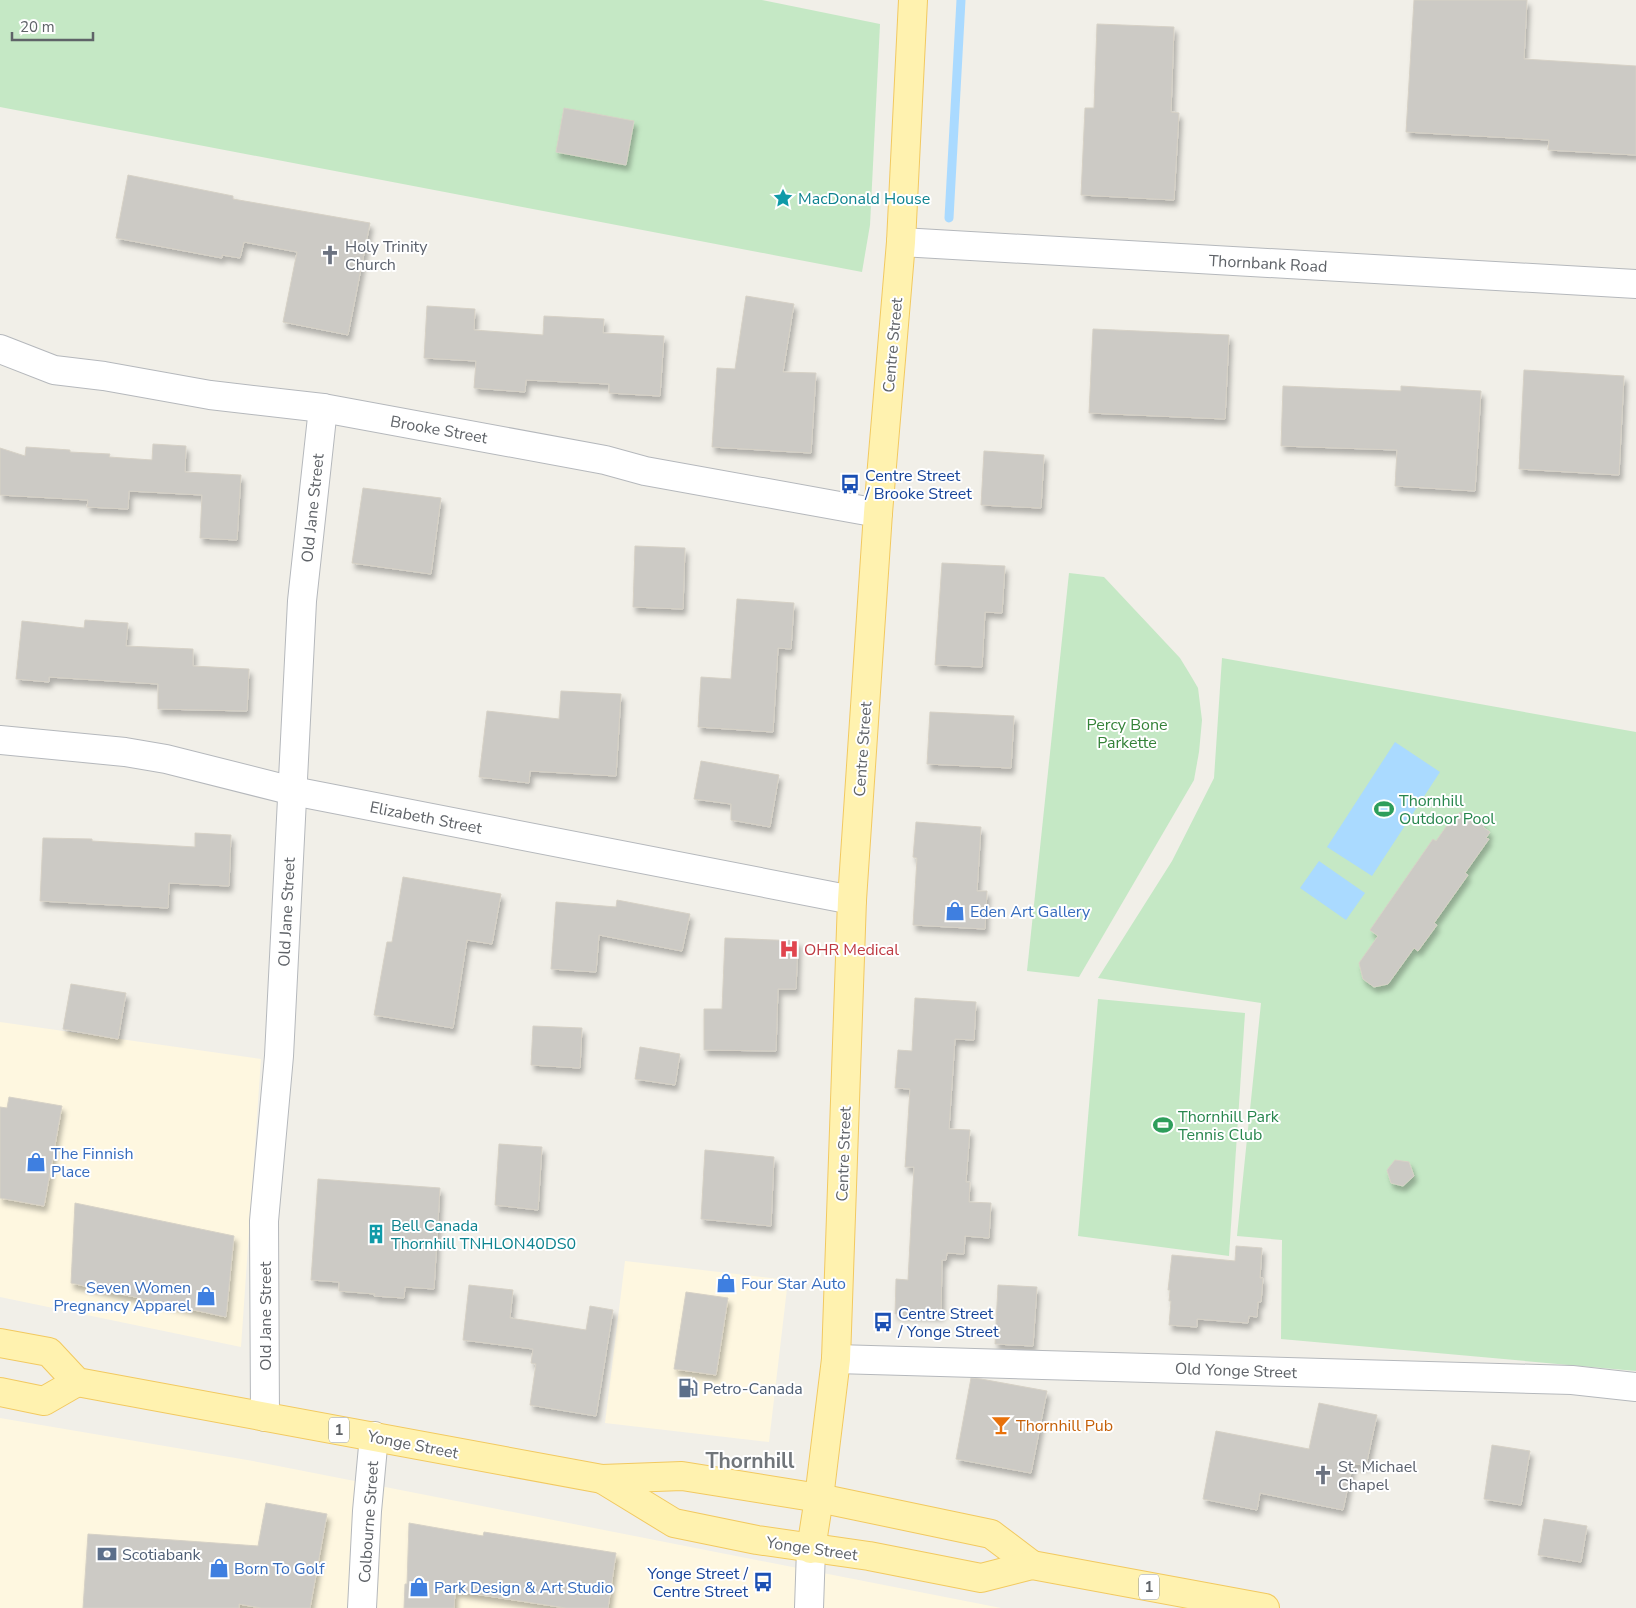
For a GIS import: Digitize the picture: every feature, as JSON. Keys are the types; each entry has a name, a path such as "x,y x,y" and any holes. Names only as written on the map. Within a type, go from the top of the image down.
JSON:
{"main road":[{"name":"Centre Street","path":"811,1549 836,1358 852,900 878,513 900,242 913,0"},
{"path":"0,1343 49,1352 77,1382 44,1401 0,1392"},
{"name":"Yonge Street","path":"77,1382 602,1479 682,1476 819,1498 991,1534 1032,1566"},
{"name":"Yonge Street","path":"602,1479 674,1523 811,1549 869,1556 981,1578 1032,1566 1265,1608"}],"street":[{"name":"Thornbank Road","path":"900,242 1636,284"},
{"name":"Brooke Street","path":"0,349 54,370 104,376 210,395 323,408 605,460 645,471 878,513"},
{"name":"Old Jane Street","path":"265,1416 264,1221 279,1056 302,601 323,408"},
{"name":"Elizabeth Street","path":"0,740 125,752 166,759 293,791 852,900"},
{"name":"Old Yonge Street","path":"836,1358 1554,1379 1636,1387"},
{"name":"Colbourne Street","path":"362,1608 367,1511 374,1436"},
{"path":"809,1608 811,1549"}],"shaded area":[{"path":"0,1022 261,1059 241,1347 0,1297"},
{"path":"625,1261 788,1280 769,1442 605,1423"},
{"path":"0,1418 253,1461 1001,1608 0,1608"}],"green space":[{"path":"0,0 762,0 880,24 870,225 862,272 0,107"},
{"name":"Percy Bone Parkette","path":"1069,573 1104,577 1180,658 1198,688 1202,720 1194,780 1079,977 1027,971"},
{"path":"1222,658 1636,732 1636,1371 1281,1339 1282,1240 1237,1236 1261,1003 1098,978 1172,861 1214,778"},
{"name":"Thornhill Park Tennis Club","path":"1098,999 1245,1013 1229,1256 1078,1236"}],"water":[{"name":"Thornhill Outdoor Pool","path":"1395,742 1440,772 1372,876 1327,847"},
{"path":"1319,861 1365,893 1346,920 1300,888"}],"building":[{"path":"1414,0 1527,0 1524,59 1636,66 1636,155 1548,150 1549,140 1406,132"},
{"path":"1097,24 1174,27 1171,112 1179,113 1174,200 1081,195 1085,108 1094,108"},
{"path":"564,108 634,121 626,165 556,152"},
{"name":"Holy Trinity Church","path":"128,175 233,196 233,199 370,223 348,335 283,322 297,252 244,242 240,258 222,255 222,258 116,238"},
{"path":"746,296 794,304 783,372 816,373 811,453 712,447 717,368 735,369"},
{"path":"427,306 475,309 474,330 543,335 544,316 604,319 603,333 664,336 660,396 609,393 609,384 526,380 525,392 474,388 476,361 424,358"},
{"path":"1093,329 1229,335 1225,419 1089,413"},
{"path":"1524,370 1624,376 1619,475 1519,469"},
{"path":"1283,386 1401,391 1401,386 1481,391 1475,491 1395,486 1397,450 1281,446"},
{"path":"153,444 186,446 185,472 241,475 237,540 200,538 202,495 129,491 128,509 87,507 88,500 0,495 0,448 25,456 26,447 110,454 109,457 152,460"},
{"path":"984,451 1044,455 1041,508 981,505"},
{"path":"363,488 441,498 431,574 352,563"},
{"path":"635,546 685,548 683,609 633,607"},
{"path":"942,563 1005,566 1002,613 985,612 982,667 935,665"},
{"path":"737,599 794,603 791,649 778,648 773,732 698,727 701,677 731,679"},
{"path":"85,620 128,623 126,646 193,649 193,666 249,669 247,711 158,709 158,684 49,677 49,682 16,679 22,621 84,628"},
{"path":"561,691 621,694 616,776 530,771 529,783 479,777 487,711 559,719"},
{"path":"930,712 1014,716 1011,768 927,764"},
{"path":"701,761 779,775 770,827 731,820 731,804 694,799"},
{"path":"1460,812 1466,816 1468,813 1485,825 1483,827 1490,832 1486,838 1489,839 1465,873 1468,875 1434,923 1437,925 1418,951 1414,948 1388,984 1374,987 1363,979 1359,963 1378,936 1370,930 1433,839 1436,841 1453,817 1456,819"},
{"path":"916,822 981,827 977,891 987,891 985,929 913,925 917,858 913,857"},
{"path":"195,833 231,835 229,886 169,883 168,908 40,901 43,838 92,839 92,841 195,847"},
{"path":"403,877 501,894 492,944 467,940 453,1028 374,1015 387,942 392,942"},
{"path":"617,900 690,914 682,951 599,935 596,972 551,969 556,902 616,907"},
{"path":"725,938 798,941 796,989 778,989 776,1051 704,1050 704,1009 722,1009"},
{"path":"71,984 126,993 118,1039 63,1029"},
{"path":"915,998 976,1002 974,1040 955,1039 949,1129 970,1130 966,1182 970,1182 969,1202 991,1203 989,1238 965,1236 964,1254 947,1253 946,1260 942,1260 941,1315 895,1314 896,1279 908,1280 914,1167 905,1167 910,1089 895,1088 898,1050 912,1051"},
{"path":"533,1026 582,1028 580,1068 531,1065"},
{"path":"640,1047 680,1054 675,1085 635,1079"},
{"path":"9,1097 62,1106 44,1206 0,1198 0,1107 7,1108"},
{"path":"499,1144 542,1147 538,1210 495,1205"},
{"path":"705,1150 774,1157 771,1226 701,1219"},
{"path":"1395,1160 1409,1162 1414,1176 1403,1186 1391,1183 1387,1170"},
{"name":"Bell Canada Thornhill TNHLON40DS0","path":"318,1179 440,1188 434,1289 405,1287 404,1298 374,1296 375,1294 339,1291 339,1282 311,1280"},
{"path":"75,1203 234,1236 226,1317 71,1283"},
{"path":"1236,1246 1262,1248 1260,1278 1263,1278 1261,1302 1258,1302 1257,1317 1249,1316 1248,1323 1197,1319 1197,1327 1169,1325 1171,1301 1169,1301 1170,1290 1168,1290 1172,1255 1235,1261"},
{"path":"469,1285 513,1290 510,1318 586,1330 590,1306 613,1310 596,1416 530,1405 536,1364 531,1363 533,1349 463,1340"},
{"path":"998,1285 1037,1287 1033,1346 995,1344"},
{"path":"686,1292 728,1298 716,1375 674,1369"},
{"name":"Thornhill Pub","path":"971,1378 1047,1391 1031,1473 956,1459"},
{"path":"1319,1403 1377,1415 1366,1466 1353,1463 1343,1510 1260,1493 1257,1510 1203,1499 1216,1431 1309,1449"},
{"path":"1492,1445 1530,1451 1521,1505 1484,1499"},
{"path":"266,1503 327,1514 310,1608 261,1608 239,1604 239,1608 83,1608 88,1534 258,1546"},
{"path":"1544,1519 1587,1526 1581,1562 1538,1555"},
{"path":"409,1523 483,1536 484,1532 616,1553 608,1608 566,1608 455,1591 454,1608 404,1608 405,1584 407,1584"}],"waterway":[{"path":"949,218 961,0"}],"place":[{"name":"MacDonald House","path":"783,198"},
{"name":"Holy Trinity Church","path":"330,255"},
{"name":"Centre Street / Brooke Street","path":"850,484"},
{"name":"Thornhill Outdoor Pool","path":"1384,809"},
{"name":"Eden Art Gallery","path":"955,911"},
{"name":"OHR Medical","path":"789,949"},
{"name":"Thornhill Park Tennis Club","path":"1163,1125"},
{"name":"The Finnish Place","path":"36,1162"},
{"name":"Bell Canada Thornhill TNHLON40DS0","path":"376,1234"},
{"name":"Four Star Auto","path":"726,1283"},
{"name":"Seven Women Pregnancy Apparel","path":"206,1296"},
{"name":"Centre Street / Yonge Street","path":"883,1322"},
{"name":"Petro-Canada","path":"688,1388"},
{"name":"Thornhill Pub","path":"1001,1425"},
{"name":"St. Michael Chapel","path":"1323,1475"},
{"name":"Scotiabank","path":"107,1554"},
{"name":"Born To Golf","path":"219,1568"},
{"name":"Yonge Street / Centre Street","path":"763,1582"},
{"name":"Park Design & Art Studio","path":"419,1587"}],"district":[{"name":"Thornhill","path":"750,1461"}]}
